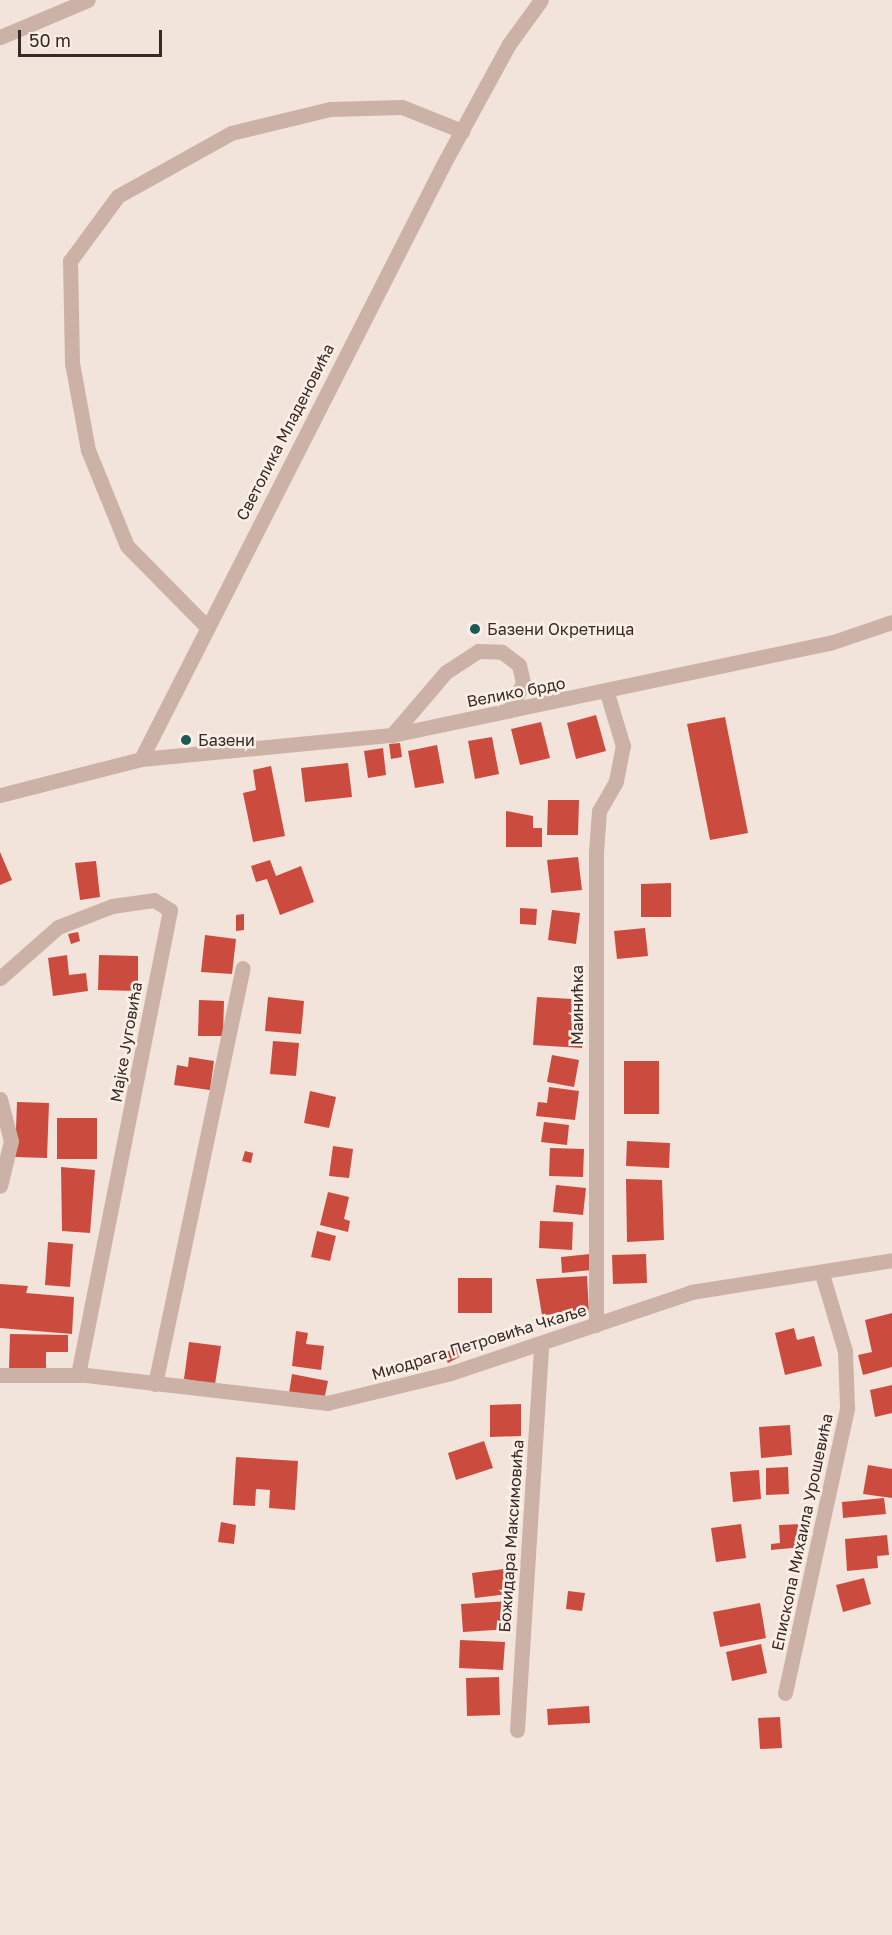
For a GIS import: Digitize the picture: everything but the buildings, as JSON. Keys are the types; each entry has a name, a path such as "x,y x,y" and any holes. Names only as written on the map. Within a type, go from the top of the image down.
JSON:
{"street":[{"path":"0,38 88,0"},
{"name":"Светолика Младеновића","path":"141,759 206,626 462,131 530,7 541,0"},
{"path":"206,626 128,546 88,450 72,363 70,261 118,196 231,133 330,109 402,107 462,131"},
{"name":"Велико брдо","path":"141,759 392,735 607,693 830,643 892,622"},
{"path":"392,735 446,672 478,651 502,652 519,665 523,684 509,711"},
{"name":"Маинићка","path":"596,1325 596,852 599,812 616,781 622,746 607,693"},
{"path":"0,795 141,759"},
{"name":"Мајке Југовића","path":"0,978 57,927 112,906 153,900 170,910 78,1374"},
{"path":"155,1384 243,968"},
{"path":"0,1099 11,1141 0,1186"},
{"name":"Миодрага Петровића Чкаље","path":"0,1375 78,1374 327,1403 391,1391 541,1344 691,1293 822,1274 892,1260"},
{"name":"Епископа Михаила Урошевића","path":"785,1694 847,1408 845,1351 822,1274"},
{"name":"Божидара Максимовића","path":"517,1730 541,1344"}],"place":[{"name":"Базени Окретница","path":"475,629"},
{"name":"Базени","path":"186,740"}]}
